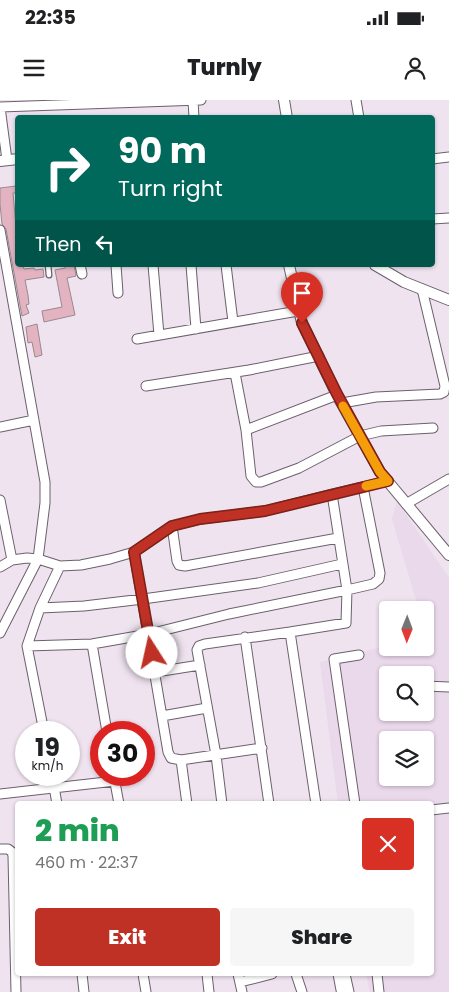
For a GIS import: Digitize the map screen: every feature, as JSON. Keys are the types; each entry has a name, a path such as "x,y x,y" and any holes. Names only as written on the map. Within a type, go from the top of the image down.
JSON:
{"street":[{"path":"193,100 194,115"},
{"path":"8,160 0,107 201,100"},
{"path":"284,100 286,115"},
{"path":"356,100 358,115"},
{"path":"435,159 449,158"},
{"path":"435,219 449,218"},
{"path":"0,230 5,277 45,482 41,560 0,632"},
{"path":"116,267 118,293"},
{"path":"153,267 159,335"},
{"path":"191,267 196,329"},
{"path":"226,267 233,322"},
{"path":"289,267 302,323 339,399 380,472 449,556"},
{"path":"385,268 422,289 449,300"},
{"path":"246,430 339,399 440,394 444,392 445,386 422,289"},
{"path":"137,339 298,311"},
{"path":"146,386 235,373 319,356"},
{"path":"235,373 246,430 251,476 256,482 261,482 298,468 360,436 381,431 432,428"},
{"path":"0,427 34,420"},
{"path":"406,504 449,479"},
{"path":"0,567 12,560 27,558 41,560 58,566 81,565 134,552 172,526 200,519 265,511 388,481"},
{"path":"27,646 92,644 149,634 229,614 373,584 377,582 380,576 363,487"},
{"path":"222,801 216,756 197,650 199,646 205,644 346,623 347,590 332,494"},
{"path":"0,500 2,523 12,560"},
{"path":"172,526 177,561 180,565 185,566 338,538"},
{"path":"134,552 156,672 168,752 171,758 181,760 262,748"},
{"path":"40,608 84,606 258,583 342,564"},
{"path":"42,721 27,646 40,608 58,566"},
{"path":"290,632 316,801"},
{"path":"246,637 269,801"},
{"path":"92,644 105,721"},
{"path":"355,801 334,659 359,655"},
{"path":"156,672 200,665"},
{"path":"434,686 449,687"},
{"path":"162,716 207,708"},
{"path":"181,760 187,801"},
{"path":"0,794 54,786 56,801"},
{"path":"116,786 118,801"},
{"path":"434,810 449,808"},
{"path":"0,849 8,849 12,852 15,902"},
{"path":"16,976 16,992"},
{"path":"82,976 84,992"},
{"path":"143,976 146,992"},
{"path":"207,976 209,992"},
{"path":"242,992 239,978 256,976"},
{"path":"297,976 302,992"},
{"path":"339,976 343,991"},
{"path":"343,991 345,976"},
{"path":"377,976 379,992"}],"lane":[{"path":"48,267 49,275"}],"shaded area":[{"path":"397,501 449,578 449,992 370,992 366,976 434,976 434,801 338,801 320,662 379,648 379,656 434,656 434,601 416,601 392,519"}],"building":[{"path":"15,186 15,193 13,193 15,267 24,267 24,269 34,268 35,270 43,269 44,277 25,280 29,304 26,305 29,313 22,316 6,229 2,224 0,188"},
{"path":"74,267 76,276 67,278 75,315 44,322 42,311 62,307 55,270"},
{"path":"37,324 42,355 35,357 32,342 28,343 26,327"}],"slow traffic":[{"path":"343,406 380,472 388,481 366,486"}],"route":[{"path":"152,653 134,552 172,526 200,519 265,511 388,481 380,472 337,394 302,323"}]}
